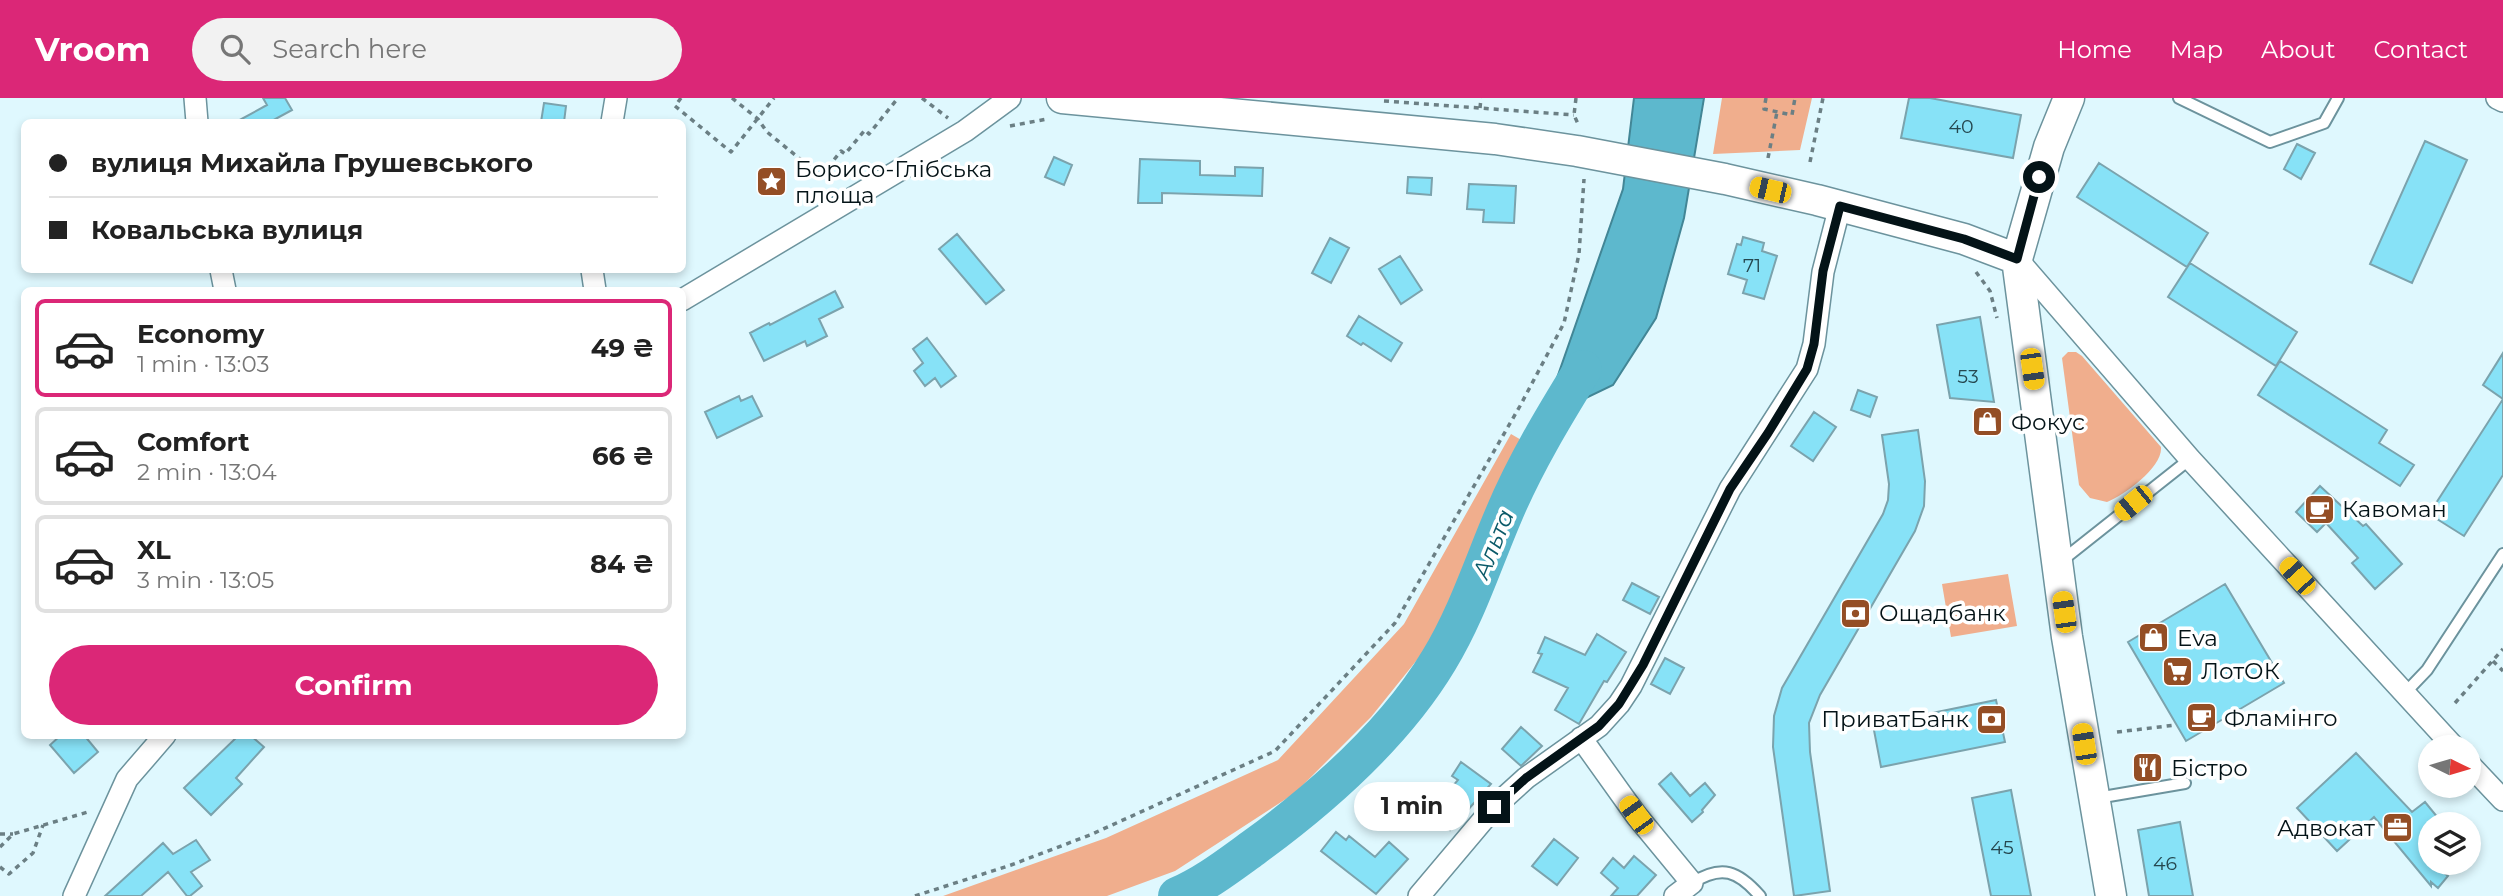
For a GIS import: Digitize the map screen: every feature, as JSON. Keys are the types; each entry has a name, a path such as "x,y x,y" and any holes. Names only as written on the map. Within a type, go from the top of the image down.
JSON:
{"main road":[{"path":"1062,98 1495,139 1594,163 1725,179 1964,239 2017,259"},
{"path":"2069,98 2049,147 2017,259 2057,563 2111,896"}],"street":[{"path":"195,98 197,119"},
{"path":"612,119 616,98"},
{"path":"686,298 965,131 1010,98"},
{"path":"2497,98 2503,101"},
{"path":"1419,896 1508,793 1608,717 1631,686 1730,489 1807,369 1814,344 1823,271 1840,206"},
{"path":"2017,259 2190,458 2443,735"},
{"path":"1581,738 1636,815 1683,889"},
{"path":"74,896 127,779 162,739"},
{"path":"2482,778 2503,800"}],"lane":[{"path":"2179,98 2270,142 2320,125 2327,119 2338,98"},
{"path":"2057,563 2190,458"},
{"path":"2404,694 2427,670 2503,554"},
{"path":"2094,799 2185,783"},
{"path":"1683,889 1712,873 1729,872 1742,878 1760,896"}],"path":[{"path":"681,98 675,106 731,152 774,98"},
{"path":"732,98 758,119 767,132 821,176 841,151 845,154 865,130 869,134 898,98"},
{"path":"1480,108 1481,98"},
{"path":"1377,100 1574,116 1576,98"},
{"path":"1766,98 1764,110 1792,115 1795,98"},
{"path":"1810,162 1823,98"},
{"path":"1768,158 1777,112"},
{"path":"915,896 1090,835 1275,751 1395,623 1520,406 1564,323 1594,163"},
{"path":"1970,269 1978,273 1990,291 1998,325"},
{"path":"2455,703 2503,649"},
{"path":"2493,660 2503,671"},
{"path":"2117,732 2176,724"},
{"path":"0,834 13,834 90,811"},
{"path":"0,867 9,874 33,853 43,825"},
{"path":"0,847 13,834"}],"shaded area":[{"path":"1722,98 1812,98 1800,150 1713,154"},
{"path":"2068,352 2076,352 2082,356 2161,447 2160,455 2150,471 2133,487 2107,502 2090,498 2079,485 2062,358"},
{"path":"1511,434 1528,444 1492,512 1437,635 1371,717 1295,793 1175,871 1107,896 943,896 1106,838 1278,760 1404,624"},
{"path":"2008,574 2017,626 1951,637 1942,584"}],"water":[{"path":"1634,98 1704,98 1684,218 1656,318 1613,385 1555,413 1556,381 1623,189"}],"building":[{"path":"263,98 285,98 292,110 276,119 241,119 267,105"},
{"path":"1909,98 1930,98 2021,115 2013,158 1901,138"},
{"path":"544,103 566,106 564,119 541,119"},
{"path":"2425,141 2467,160 2412,283 2370,264"},
{"path":"2297,144 2315,153 2301,179 2284,169"},
{"path":"1054,157 1072,165 1064,185 1045,177"},
{"path":"1140,159 1200,161 1200,175 1235,176 1235,167 1263,168 1262,196 1162,193 1162,203 1138,203"},
{"path":"2099,163 2208,233 2187,267 2077,197"},
{"path":"1408,177 1432,178 1431,195 1407,193"},
{"path":"1469,184 1516,186 1514,223 1483,222 1484,210 1467,209"},
{"path":"957,234 1004,290 986,304 939,249"},
{"path":"1743,237 1764,243 1762,251 1777,256 1764,299 1743,293 1747,280 1728,274 1737,244 1741,245"},
{"path":"1330,238 1349,248 1331,283 1312,273"},
{"path":"1400,256 1422,290 1401,304 1379,269"},
{"path":"2190,263 2297,332 2276,366 2168,297"},
{"path":"835,291 843,307 819,319 827,336 807,346 805,341 764,361 750,333"},
{"path":"1359,316 1402,343 1391,361 1347,336"},
{"path":"1980,317 1994,402 1950,398 1937,325"},
{"path":"927,338 956,376 941,387 935,378 925,386 914,371 923,363 913,349"},
{"path":"2503,353 2503,399 2483,385"},
{"path":"2280,361 2387,430 2379,443 2414,465 2400,486 2258,395"},
{"path":"1858,390 1877,397 1870,417 1851,410"},
{"path":"739,396 741,401 752,396 762,416 717,438 705,412"},
{"path":"2503,399 2503,475 2464,536 2429,514"},
{"path":"1814,412 1836,427 1813,461 1791,446"},
{"path":"1918,430 1925,481 1924,506 1915,531 1820,695 1809,723 1810,752 1830,891 1794,896 1773,747 1774,716 1782,688 1883,514 1888,500 1889,484 1882,435"},
{"path":"2320,486 2363,526 2366,524 2402,564 2375,589 2352,563 2358,558 2326,523 2317,532 2296,512"},
{"path":"1632,583 1659,597 1650,614 1623,600"},
{"path":"2225,584 2284,683 2186,741 2128,642"},
{"path":"1597,634 1626,652 1607,682 1604,681 1579,724 1555,710 1568,688 1533,672 1542,654 1538,653 1545,637 1585,655"},
{"path":"1665,658 1684,668 1670,694 1651,684"},
{"path":"1996,700 2005,742 1881,767 1873,725"},
{"path":"1521,727 1542,746 1521,766 1502,749"},
{"path":"57,739 87,739 98,752 74,773 50,745"},
{"path":"235,739 255,739 264,747 236,778 242,784 211,815 184,788"},
{"path":"2356,753 2412,812 2425,802 2433,812 2418,812 2418,870 2374,817 2337,851 2297,808"},
{"path":"1461,762 1491,784 1450,830 1430,813 1458,780 1452,776"},
{"path":"1671,773 1690,796 1705,783 1715,795 1692,822 1659,784"},
{"path":"2011,790 2031,896 1991,896 1972,798"},
{"path":"2180,822 2193,896 2149,896 2138,830"},
{"path":"1336,832 1346,840 1349,836 1375,857 1389,842 1408,859 1376,894 1321,851"},
{"path":"1554,839 1578,858 1557,885 1532,866"},
{"path":"196,840 210,860 191,872 202,886 190,896 187,896 168,872 141,896 105,896 163,843 173,854"},
{"path":"1634,856 1656,875 1637,896 1611,896 1618,888 1601,873 1613,858 1624,868"},
{"path":"2422,875 2448,876 2438,888 2431,882 2431,886"}],"waterway":[{"name":"Альта","path":"1177,896 1225,868 1305,808 1355,763 1401,714 1449,643 1521,477 1583,369"}],"place":[{"name":"Борисо-Глібська площа","path":"772,182"},
{"name":"Фокус","path":"1988,422"},
{"name":"Кавоман","path":"2319,509"},
{"name":"Ощадбанк","path":"1856,613"},
{"name":"Eva","path":"2154,638"},
{"name":"ЛотОК","path":"2178,671"},
{"name":"Фламінго","path":"2201,718"},
{"name":"ПриватБанк","path":"1992,719"},
{"name":"Бістро","path":"2148,768"},
{"name":"Адвокат","path":"2398,828"}],"route":[{"path":"1494,807 1526,778 1599,726 1631,686 1730,489 1807,369 1814,344 1823,271 1840,206 1964,239 2005,252 2017,259 2039,177"}]}
